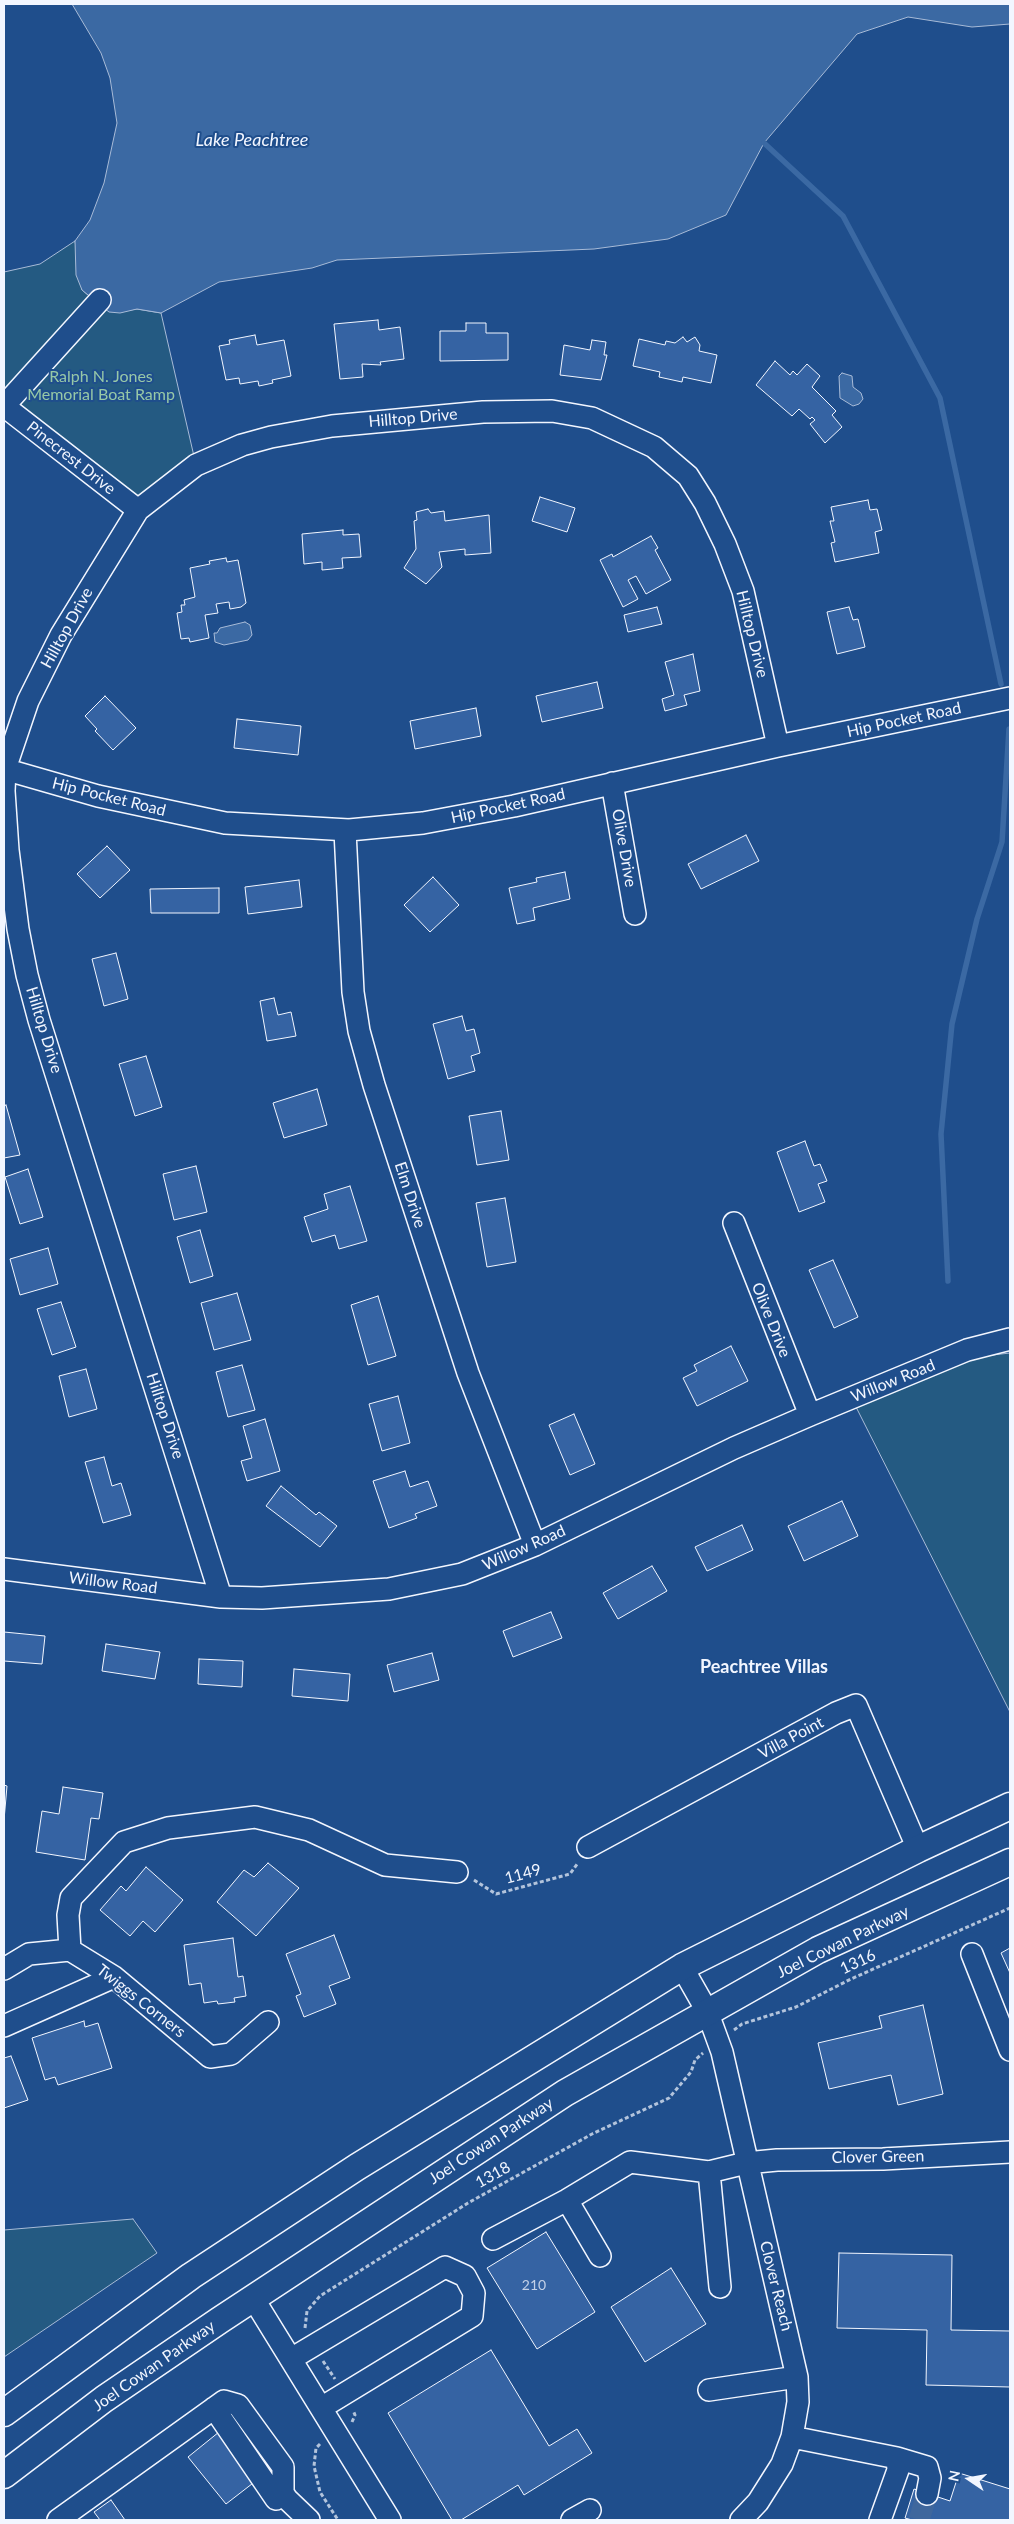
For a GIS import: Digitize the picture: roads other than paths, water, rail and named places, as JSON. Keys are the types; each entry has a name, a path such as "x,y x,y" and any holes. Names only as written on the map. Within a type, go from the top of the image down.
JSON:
{"main road":[{"path":"4,2413 191,2276 356,2167 682,1967 918,1849 1010,1806"},
{"name":"Joel Cowan Parkway","path":"4,2475 104,2399 253,2298 565,2093 707,2011 818,1950 1010,1862"}],"street":[{"path":"4,406 100,300"},
{"name":"Pinecrest Drive","path":"4,406 138,510"},
{"name":"Hilltop Drive","path":"221,1597 29,981 18,929 8,850 4,769 28,701 61,635 138,510 196,466 242,445 272,437 332,426 483,412 552,411 592,418 654,446 688,476 706,503 725,544 743,591 778,746"},
{"name":"Hip Pocket Road","path":"4,769 98,796 225,823 345,830 423,823 514,806 778,746 1010,698"},
{"name":"Olive Drive","path":"612,783 635,914"},
{"name":"Elm Drive","path":"345,830 353,992 359,1031 387,1124 468,1373 535,1545"},
{"name":"Olive Drive","path":"734,1223 810,1416"},
{"name":"Willow Road","path":"4,1569 221,1597 262,1598 389,1589 462,1574 535,1545 734,1448 967,1350 1010,1339"},
{"name":"Villa Point","path":"588,1847 836,1713 856,1705 918,1849"},
{"path":"4,1969 29,1954 70,1950 68,1915 71,1898 124,1842 168,1828 255,1817 309,1830 385,1865 457,1872"},
{"name":"Twiggs Corners","path":"70,1950 114,1977 210,2057 231,2054 268,2022"},
{"path":"972,1954 1010,2050"},
{"name":"Clover Reach","path":"682,1967 707,2011 718,2041 797,2377 798,2402 792,2437 782,2464 758,2502 740,2520"},
{"path":"4,2026 114,1977"},
{"name":"Clover Green","path":"709,2172 746,2163 817,2158 883,2159 1010,2152"},
{"path":"492,2239 567,2200 630,2162 709,2172 720,2287"},
{"path":"567,2200 600,2256"},
{"path":"291,2359 445,2267 465,2276 474,2293 472,2316 321,2408"},
{"path":"253,2298 390,2520"},
{"path":"709,2390 797,2377"},
{"path":"58,2520 224,2401 238,2404 284,2467 283,2493 308,2520"},
{"path":"214,2408 276,2499"},
{"path":"792,2437 896,2458 926,2467 930,2478 928,2494"},
{"path":"880,2520 898,2470 896,2458"}],"water":[{"name":"Lake Peachtree","path":"72,4 1010,4 1010,24 972,27 908,17 857,34 764,143 726,215 668,239 594,249 337,260 312,268 219,282 161,313 137,309 120,313 109,312 82,290 76,275 75,241 90,220 104,183 117,123 110,78 101,53"},
{"path":"842,373 852,376 853,387 861,393 863,399 859,404 853,406 840,398 839,376"},
{"path":"245,622 250,625 252,635 248,640 224,645 215,642 214,633 217,633 220,628"}],"waterway":[{"path":"764,143 843,216 940,398 1001,684"},
{"path":"948,1281 941,1134 952,1024 977,919 1002,842 1009,729"}],"tunnel":[{"path":"919,2520 927,2494"}],"district":[{"name":"Peachtree Villas","path":"764,1667"}],"park label":[{"name":"Ralph N. Jones Memorial Boat Ramp","path":"101,386"}]}
